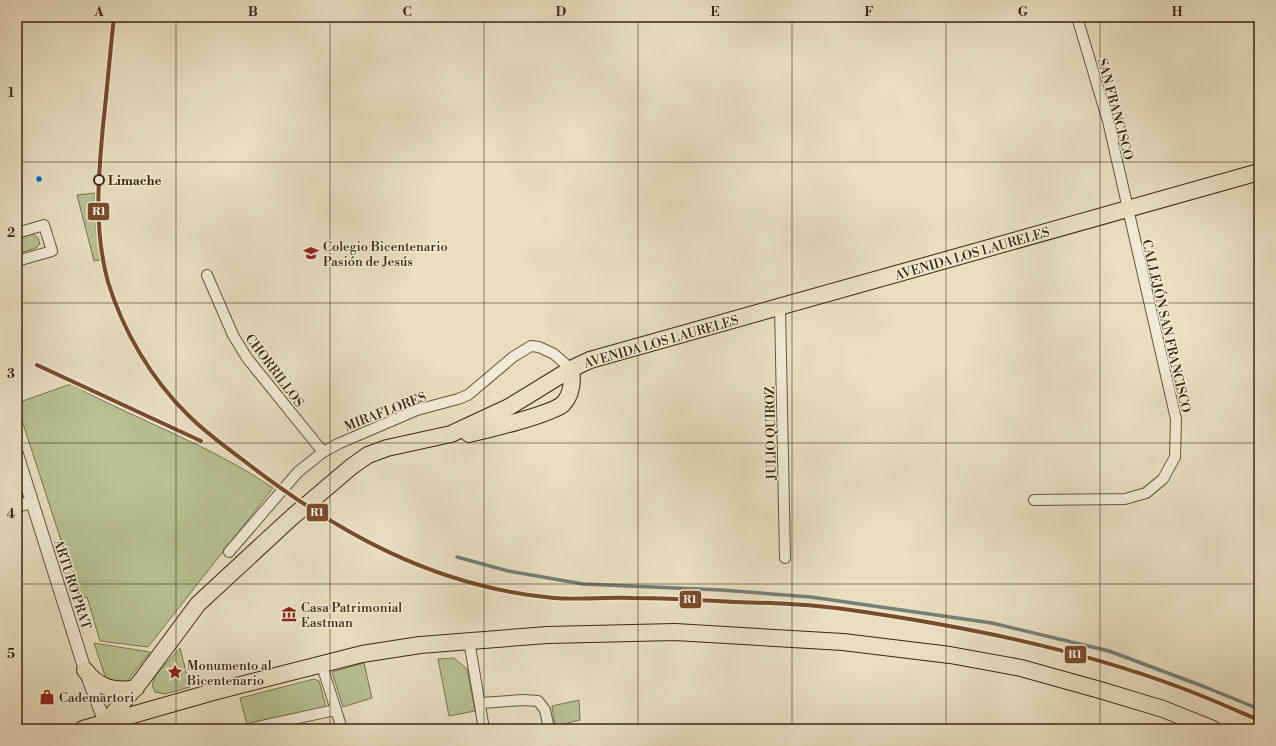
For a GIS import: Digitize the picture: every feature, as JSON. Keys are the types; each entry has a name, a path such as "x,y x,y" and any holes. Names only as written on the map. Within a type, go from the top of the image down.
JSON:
{"main road":[{"name":"AVENIDA LOS LAURELES","path":"105,723 138,685 198,604 291,518 351,467 368,455 387,448 451,434 509,407 571,369 594,359 1259,172"},
{"path":"451,434 468,434 492,428 562,405 569,395 572,386 571,369"},
{"path":"83,729 322,666 362,654 398,648 547,635 675,632 843,642 950,655 1021,668 1128,698 1212,729"},
{"path":"85,670 99,683 108,688 122,690 138,685 139,693 143,701 158,708"}],"street":[{"name":"SAN FRANCISCO","path":"1077,17 1108,121 1128,209"},
{"name":"CALLEJÓN SAN FRANCISCO","path":"1034,500 1125,499 1146,493 1163,479 1175,457 1176,420 1128,209"},
{"path":"17,233 44,225 52,251 17,261"},
{"name":"CHORRILLOS","path":"207,275 233,335 247,358 323,452"},
{"name":"JULIO QUIROZ","path":"780,307 785,558"},
{"name":"MIRAFLORES","path":"229,552 298,472 323,452 367,430 417,410 468,395 513,357 531,346 539,347 554,354 571,369"},
{"name":"ARTURO PRAT","path":"17,454 85,670 105,723"},
{"path":"17,506 32,502"},
{"path":"469,641 484,729"},
{"path":"322,666 342,729"},
{"path":"480,703 523,700 538,701 545,710 549,729"},
{"path":"252,728 335,710"}],"green space":[{"path":"95,193 96,230 100,260 94,261 77,195"},
{"path":"33,234 38,238 40,244 36,248 17,254 17,239"},
{"path":"71,384 122,410 224,458 273,488 148,647 100,641 87,597 80,599 17,405 17,403"},
{"path":"94,643 150,652 127,681 117,684 105,676"},
{"path":"180,648 190,687 165,694 155,692 152,685 156,675"},
{"path":"454,658 467,669 475,711 449,716 438,659"},
{"path":"364,663 372,698 343,707 332,672"},
{"path":"314,679 319,681 326,707 247,725 240,698"},
{"path":"579,700 580,720 555,726 552,706"}],"waterway":[{"path":"457,557 508,571 583,584 721,590 811,597 992,623 1109,651 1259,709"}],"transit line":[{"name":"R1","path":"114,17 101,146 98,205 104,263 114,300 130,336 140,354 162,386 194,421 215,439 278,486 314,510 388,552 427,568 468,582 510,592 563,599 658,598 808,605 934,623 1017,640 1099,661 1179,687 1259,720"},
{"name":"R1","path":"37,365 201,441"}],"place":[{"name":"Limache","path":"99,180"},
{"name":"Colegio Bicentenario Pasión de Jesús","path":"311,253"},
{"name":"Casa Patrimonial Eastman","path":"289,614"},
{"name":"Monumento al Bicentenario","path":"175,672"},
{"name":"Cademartori","path":"47,697"}]}
